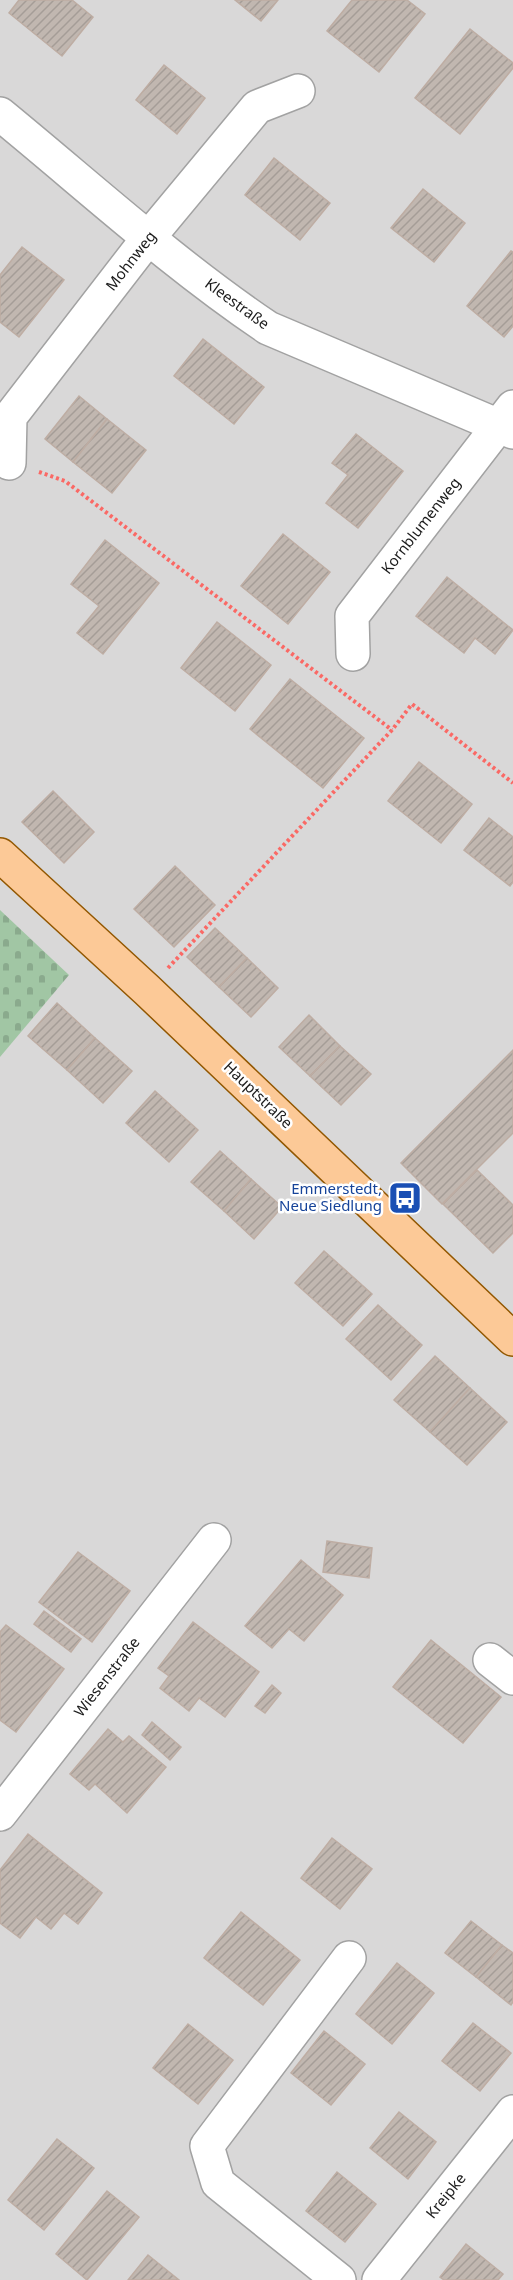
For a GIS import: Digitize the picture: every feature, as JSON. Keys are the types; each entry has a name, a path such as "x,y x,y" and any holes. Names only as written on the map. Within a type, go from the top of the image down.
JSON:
{"main road":[{"name":"Hauptstraße","path":"0,855 147,990 513,1339"}],"street":[{"name":"Mohnweg","path":"9,463 10,417 149,237 257,107 298,90"},
{"name":"Kleestraße","path":"0,114 149,237 237,307 268,328 508,422"},
{"name":"Kornblumenweg","path":"353,654 352,616 508,422"},
{"name":"Wiesenstraße","path":"0,1814 214,1540"},
{"path":"339,2280 218,2183 207,2146 349,1958"},
{"name":"Kreipke","path":"379,2280 513,2112"}],"path":[{"path":"9,463 65,481 392,730"},
{"path":"147,990 392,730 412,704 513,783"}],"shaded area":[{"path":"0,0 513,0 513,2280 0,2280"}],"green space":[{"path":"0,910 69,975 0,1057"}],"building":[{"path":"19,0 72,0 93,17 62,56 9,13"},
{"path":"235,0 278,0 261,21"},
{"path":"352,0 407,0 425,14 379,72 327,31"},
{"path":"470,29 513,63 513,68 460,134 415,98"},
{"path":"164,65 205,98 177,134 136,100"},
{"path":"274,158 330,203 300,240 245,195"},
{"path":"423,189 465,223 434,262 391,228"},
{"path":"22,247 64,280 19,337 0,322 0,275"},
{"path":"511,251 513,252 513,326 504,337 467,306"},
{"path":"203,339 264,387 234,424 174,376"},
{"path":"79,396 107,419 73,462 45,439"},
{"path":"107,419 146,450 112,493 73,462"},
{"path":"356,434 403,471 358,528 326,503 348,475 332,463"},
{"path":"283,534 330,572 288,624 241,586"},
{"path":"105,540 159,583 103,654 77,633 99,606 71,584"},
{"path":"447,577 513,630 495,654 475,638 464,653 416,616"},
{"path":"217,622 271,665 235,711 181,668"},
{"path":"290,679 364,738 323,788 250,729"},
{"path":"419,762 472,804 441,843 388,801"},
{"path":"53,791 94,832 64,863 22,822"},
{"path":"489,818 513,837 513,882 510,886 464,850"},
{"path":"175,866 215,905 174,947 134,909"},
{"path":"215,928 247,958 219,987 187,957"},
{"path":"247,958 278,988 251,1017 219,987"},
{"path":"57,1003 95,1038 67,1070 28,1036"},
{"path":"309,1015 340,1046 310,1076 279,1047"},
{"path":"95,1038 132,1071 103,1103 67,1070"},
{"path":"340,1046 371,1074 341,1105 310,1076"},
{"path":"513,1050 513,1133 442,1204 401,1163"},
{"path":"155,1091 198,1130 169,1162 126,1123"},
{"path":"220,1151 251,1179 224,1211 191,1182"},
{"path":"477,1170 513,1205 513,1233 493,1253 443,1204"},
{"path":"251,1179 282,1207 254,1239 224,1211"},
{"path":"324,1251 372,1294 343,1326 295,1283"},
{"path":"378,1305 422,1345 391,1380 346,1339"},
{"path":"435,1356 470,1388 430,1432 394,1400"},
{"path":"470,1388 507,1422 467,1465 430,1432"},
{"path":"327,1541 372,1548 369,1578 323,1572"},
{"path":"78,1552 130,1591 92,1642 39,1602"},
{"path":"301,1560 343,1595 304,1641 289,1629 272,1648 245,1626"},
{"path":"44,1611 81,1639 71,1652 34,1624"},
{"path":"193,1622 259,1672 225,1717 199,1698 189,1711 160,1688 169,1676 158,1668"},
{"path":"6,1625 64,1669 16,1732 0,1720 0,1632"},
{"path":"431,1640 501,1697 463,1743 393,1687"},
{"path":"272,1685 281,1693 265,1713 255,1706"},
{"path":"152,1722 181,1747 170,1760 142,1735"},
{"path":"108,1729 123,1742 129,1736 166,1767 127,1813 95,1784 89,1790 70,1774"},
{"path":"28,1834 102,1893 78,1924 64,1913 51,1929 36,1917 20,1938 0,1923 0,1870"},
{"path":"332,1838 372,1869 340,1909 301,1878"},
{"path":"241,1912 300,1960 263,2005 204,1958"},
{"path":"471,1921 502,1945 476,1977 445,1953"},
{"path":"502,1945 513,1953 513,2002 511,2005 476,1977"},
{"path":"397,1963 434,1993 392,2044 356,2014"},
{"path":"473,2023 511,2053 480,2091 442,2061"},
{"path":"188,2024 233,2060 198,2104 153,2068"},
{"path":"324,2031 365,2064 331,2105 291,2073"},
{"path":"399,2112 436,2142 408,2179 370,2148"},
{"path":"57,2139 94,2168 44,2230 8,2200"},
{"path":"337,2172 376,2204 345,2242 306,2211"},
{"path":"107,2191 139,2217 87,2280 56,2254"},
{"path":"466,2244 503,2274 498,2280 444,2280 440,2277"},
{"path":"148,2255 179,2280 128,2280"}],"place":[{"name":"Emmerstedt, Neue Siedlung","path":"405,1198"}]}
